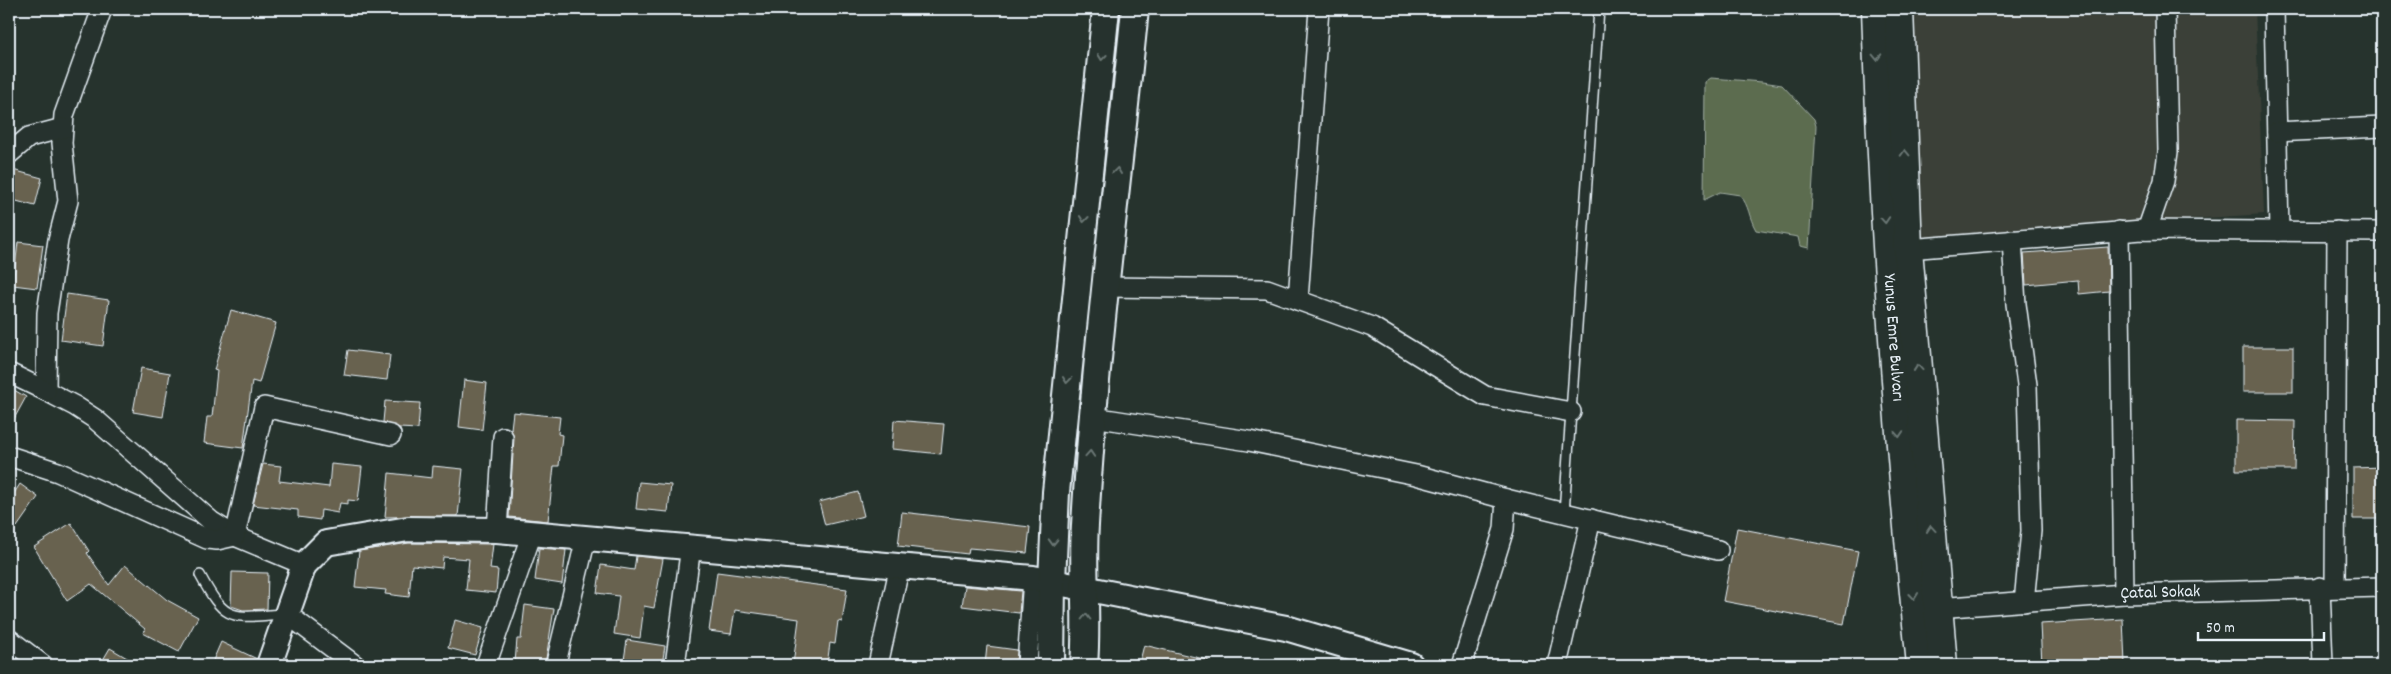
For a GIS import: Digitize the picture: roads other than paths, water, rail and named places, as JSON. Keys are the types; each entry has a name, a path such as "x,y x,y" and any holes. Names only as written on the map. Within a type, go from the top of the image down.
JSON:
{"main road":[{"path":"1051,665 1042,579 1057,482 1106,9"},
{"path":"1084,665 1085,528 1093,417 1104,287 1135,9"},
{"name":"Yunus Emre Bulvarı","path":"1876,9 1881,154 1902,469 1921,665"},
{"name":"Yunus Emre Bulvarı","path":"1899,9 1908,249 1943,665"}],"street":[{"path":"46,391 46,313 58,240 68,201 62,143 64,115 102,9"},
{"path":"1298,300 1319,9"},
{"path":"2147,230 2164,181 2168,152 2165,9"},
{"path":"2274,9 2279,231"},
{"path":"2277,132 2382,127"},
{"path":"9,154 29,137 63,128"},
{"path":"1908,249 2119,231 2382,232"},
{"path":"2119,231 2124,594"},
{"path":"2323,665 2328,587 2337,231"},
{"path":"2012,240 2016,304 2027,385 2030,531 2024,602"},
{"path":"1104,287 1267,289 1372,327 1485,396 1571,412"},
{"path":"9,373 75,406 94,419 211,521 234,536 304,565"},
{"path":"234,536 264,408 391,435"},
{"path":"1093,417 1249,441 1416,475 1506,499 1718,550"},
{"path":"497,530 503,437"},
{"path":"9,456 58,472 207,539 217,540 234,536"},
{"path":"1462,665 1504,529 1506,499"},
{"path":"1557,665 1592,519"},
{"path":"269,665 304,565 326,543 408,529 497,530 1042,579 1286,628 1411,665"},
{"path":"486,665 532,533"},
{"path":"556,664 586,538"},
{"path":"675,665 690,546"},
{"path":"878,665 900,565"},
{"path":"1027,665 1042,579"},
{"name":"Çatal Sokak","path":"1938,608 2124,594 2382,587"},
{"path":"287,614 355,665"},
{"path":"9,639 43,665"}],"lane":[{"path":"1564,513 1599,9"},
{"path":"200,575 216,604 228,613 242,617 287,614"}]}
